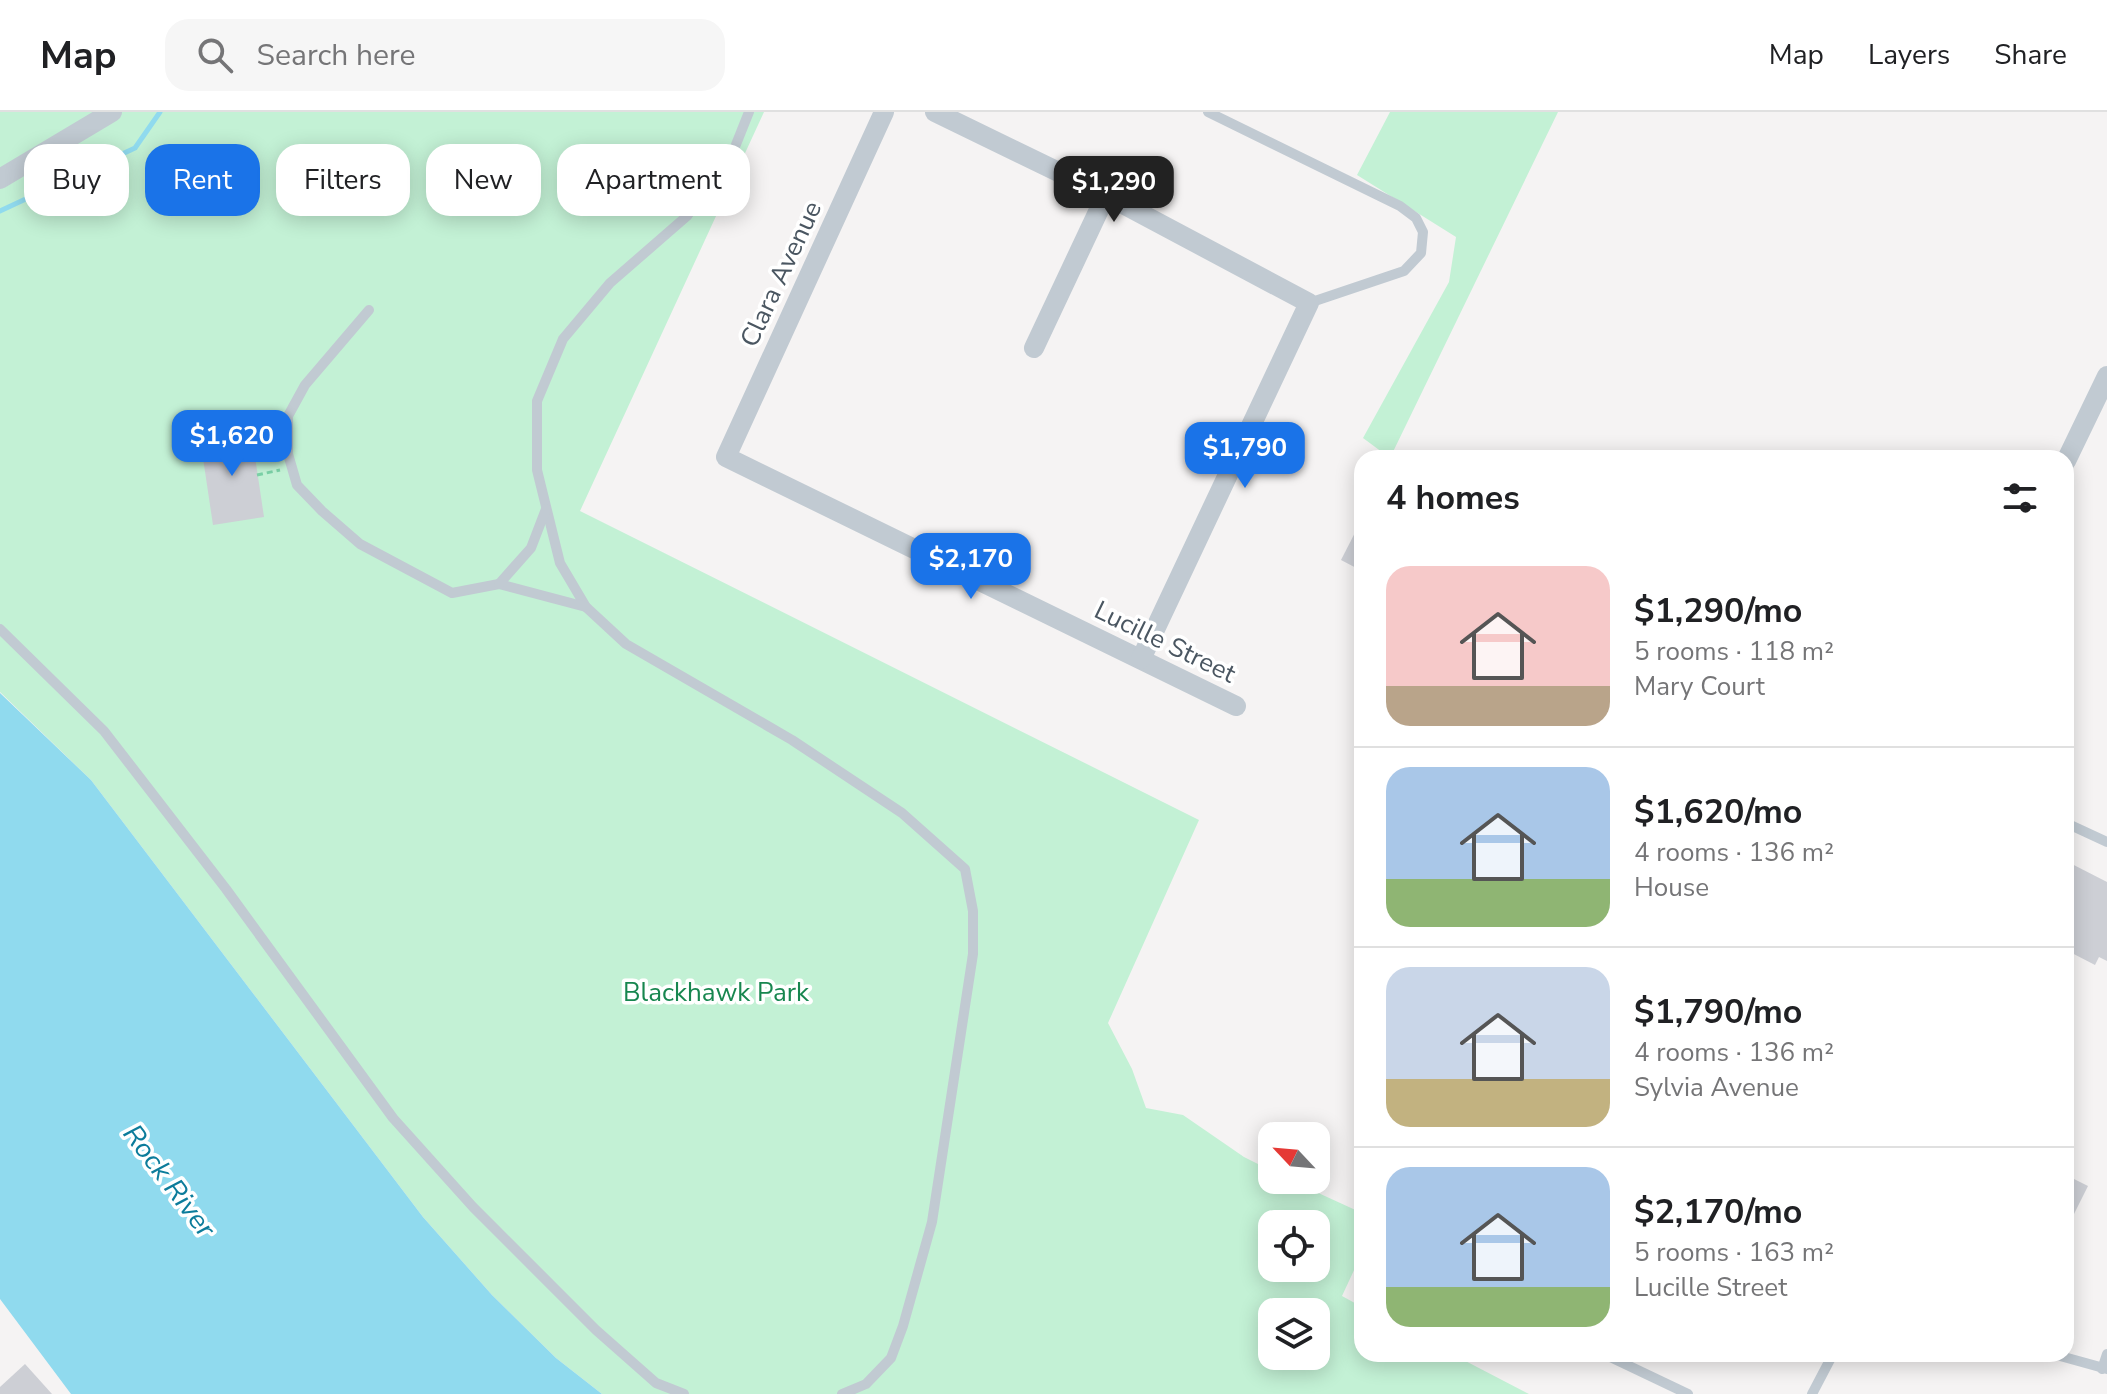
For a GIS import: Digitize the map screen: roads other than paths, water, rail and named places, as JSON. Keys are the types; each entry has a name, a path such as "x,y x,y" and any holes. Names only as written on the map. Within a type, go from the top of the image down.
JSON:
{"street":[{"path":"0,179 112,112"},
{"name":"Clara Avenue","path":"726,457 884,112"},
{"path":"935,112 1106,195 1309,303 1141,659"},
{"path":"1034,348 1106,195"},
{"path":"2071,450 2107,376"},
{"name":"Lucille Street","path":"726,457 1236,706"}],"lane":[{"path":"749,112 733,152 687,216 610,283 563,339 537,401 537,470 560,563 586,607 626,644 792,740 902,813 965,869 973,911 973,954 932,1222 891,1358 866,1384 842,1394"},
{"path":"1208,112 1400,206 1416,218 1423,232 1421,253 1404,271 1309,303"},
{"path":"369,310 305,385 288,416 288,454 297,485 360,544 452,593 499,584 586,607"},
{"path":"499,584 531,548 546,507"},
{"path":"0,629 104,731 226,889 403,1129 473,1207 596,1330 656,1383 684,1394"},
{"path":"2074,827 2107,842"},
{"path":"2074,1360 2104,1369 2107,1354"},
{"path":"1621,1362 1688,1394"},
{"path":"1812,1394 1829,1362"}],"water":[{"name":"Rock River","path":"0,693 91,780 423,1217 492,1295 556,1358 602,1394 71,1394 0,1299"}],"waterway":[{"path":"0,211 135,148 160,112"}],"park label":[{"name":"Blackhawk Park","path":"716,992"}]}
